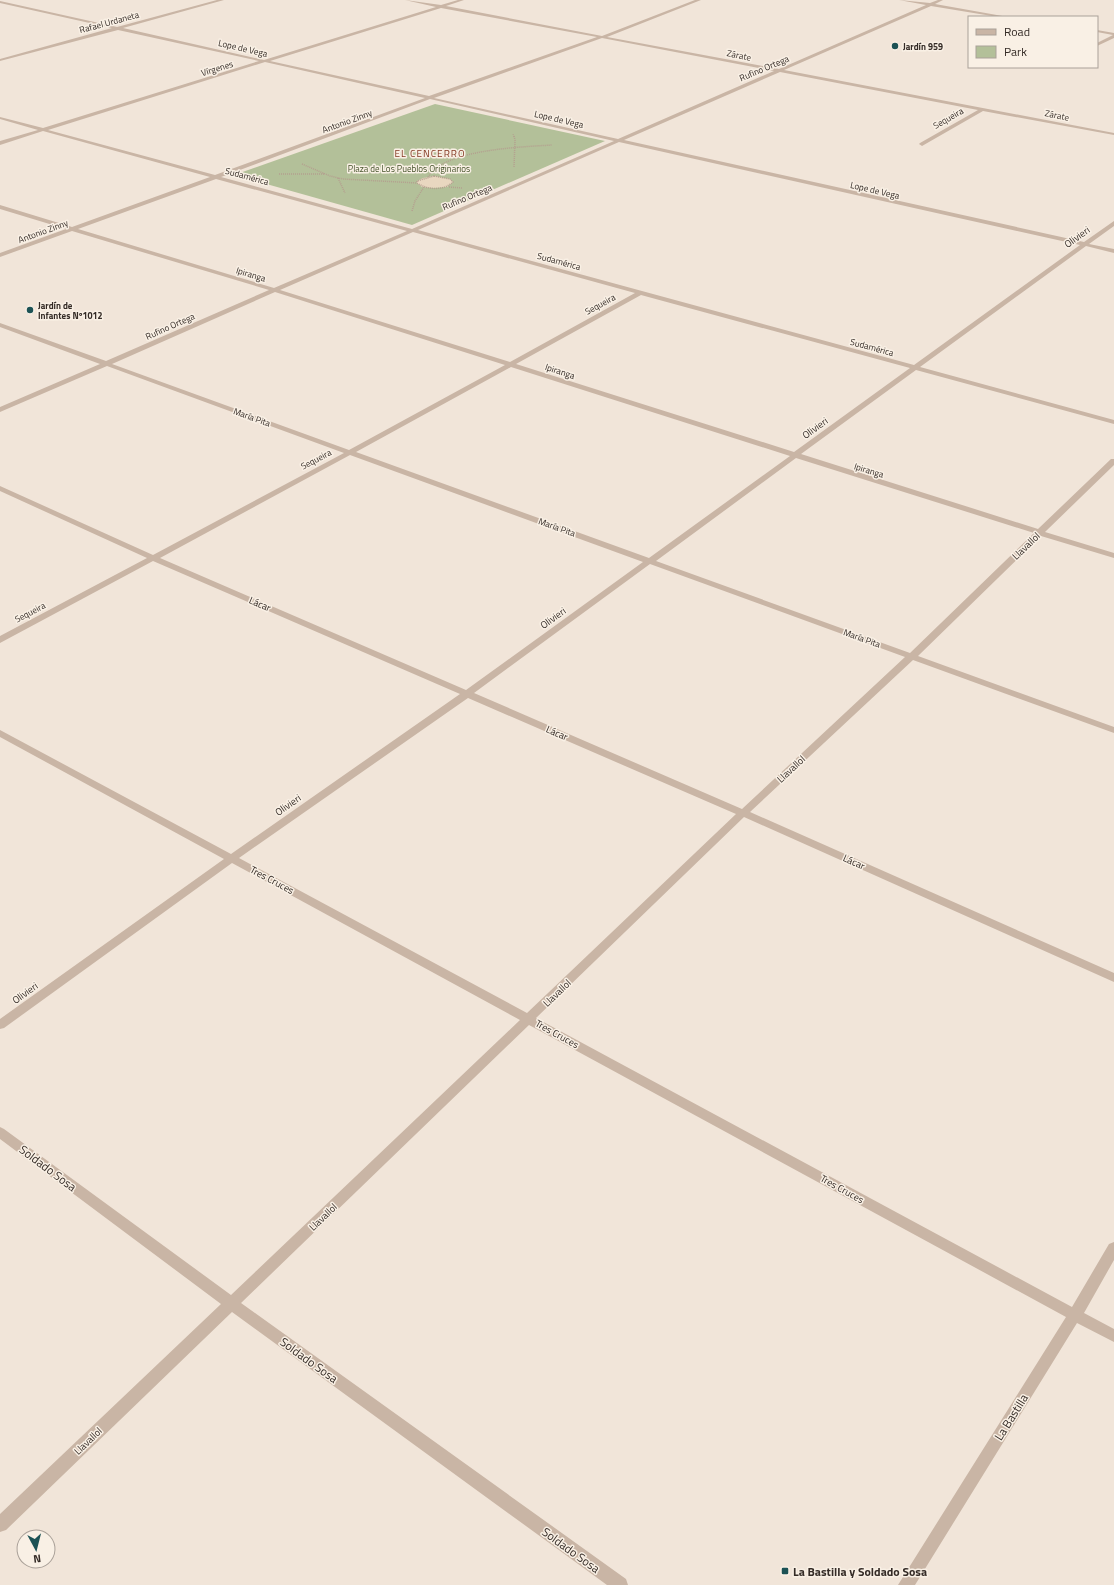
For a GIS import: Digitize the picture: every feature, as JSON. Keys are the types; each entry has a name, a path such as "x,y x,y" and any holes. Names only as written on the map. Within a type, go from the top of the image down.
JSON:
{"street":[{"name":"Rafael Urdaneta","path":"0,60 222,0"},
{"name":"Zárate","path":"407,0 1114,134"},
{"name":"Vírgenes","path":"0,143 462,0"},
{"name":"Antonio Zinny","path":"0,255 428,99 437,94 602,37 699,0"},
{"path":"901,0 1000,16"},
{"name":"Rufino Ortega","path":"0,410 941,0"},
{"name":"Lope de Vega","path":"0,2 1114,252"},
{"path":"1098,32 1114,35"},
{"path":"1098,44 1114,35"},
{"name":"Sequeira","path":"922,144 983,109"},
{"name":"Sudamérica","path":"0,118 1114,422"},
{"name":"Ipiranga","path":"0,207 274,290 1114,556"},
{"name":"Olivieri","path":"0,1025 232,858 467,694 796,456 914,368 1114,223"},
{"name":"Sequeira","path":"0,640 350,453 640,293"},
{"name":"María Pita","path":"0,325 1114,730"},
{"name":"Llavallol","path":"0,1525 530,1019 743,813 912,656 1114,462"},
{"name":"Lácar","path":"0,488 153,558 743,813 1114,978"},
{"name":"Tres Cruces","path":"0,732 1114,1336"},
{"name":"Soldado Sosa","path":"0,1132 232,1304 620,1585"},
{"name":"La Bastilla","path":"906,1585 1114,1248"}],"path":[{"path":"508,116 510,128 515,140 514,171 517,175 529,180"},
{"path":"428,177 430,172 435,168 458,157 515,148 553,145"},
{"path":"281,153 303,164 334,176 368,181 417,184 424,187 440,188 450,186 453,182 445,177 428,177 420,180 417,184"}],"green space":[{"name":"Plaza de Los Pueblos Originarios","path":"435,104 605,141 412,225 234,175"}],"shaded area":[{"path":"434,176 450,179 453,182 447,187 433,188 422,187 417,183 417,181 423,178"}],"place":[{"name":"Jardín 959","path":"895,46"},
{"name":"Jardín de Infantes Nº1012","path":"30,310"},
{"name":"La Bastilla y Soldado Sosa","path":"785,1571"}],"district":[{"name":"EL CENCERRO","path":"430,153"}]}
